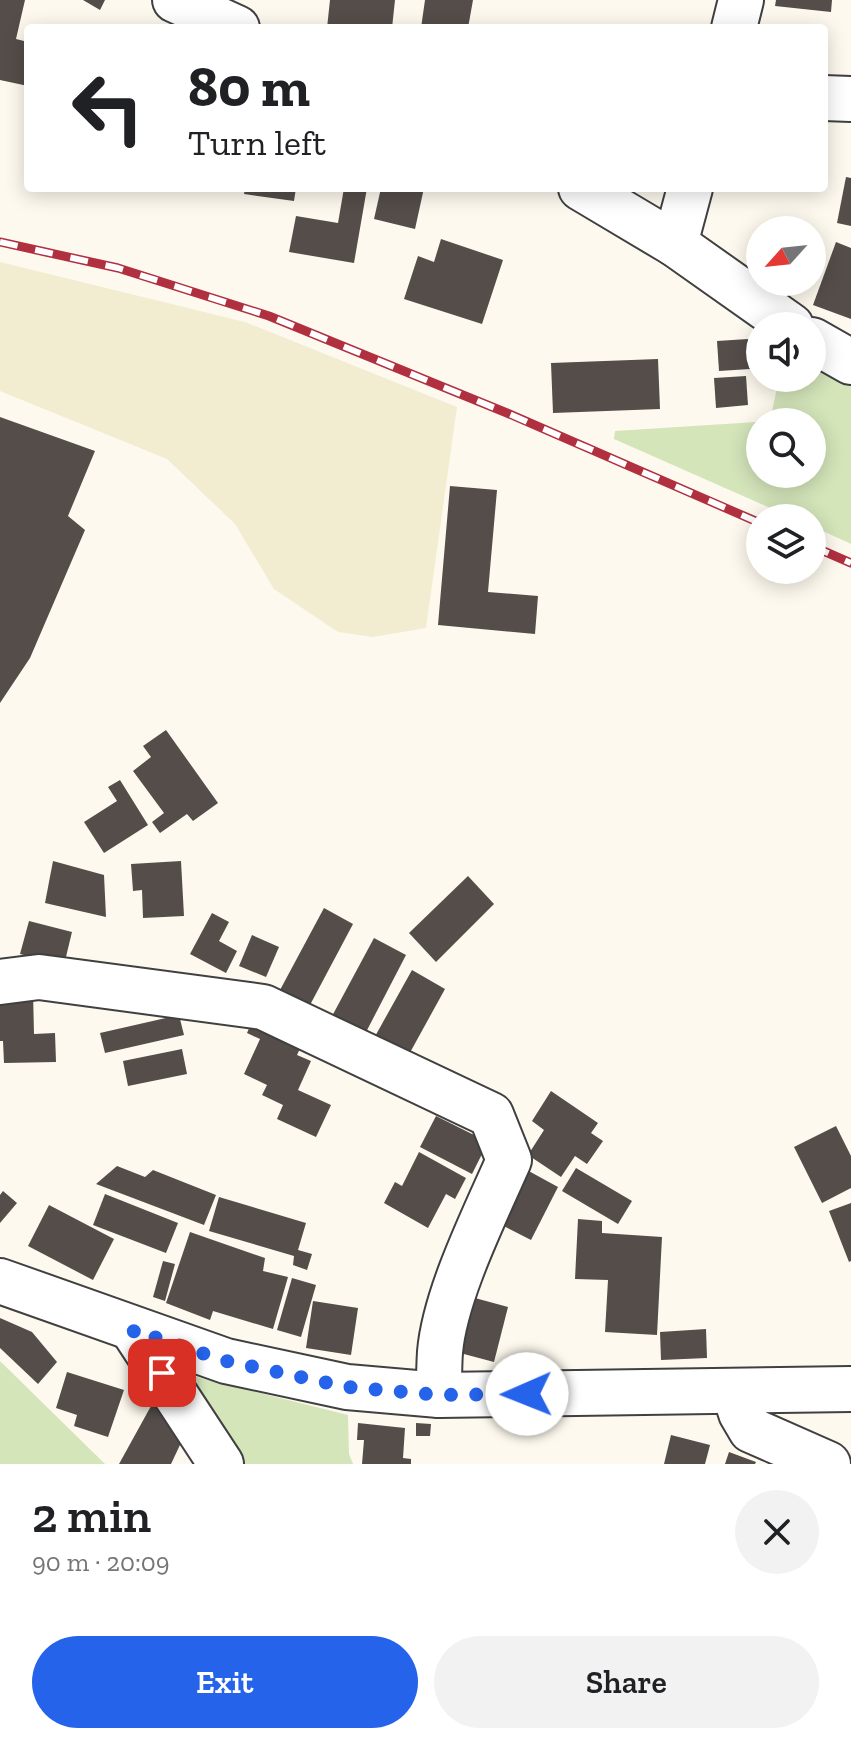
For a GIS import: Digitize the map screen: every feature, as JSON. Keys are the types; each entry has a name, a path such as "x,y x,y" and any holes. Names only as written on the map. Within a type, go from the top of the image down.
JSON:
{"street":[{"path":"175,0 228,24"},
{"path":"735,24 741,0"},
{"path":"828,98 851,99"},
{"path":"588,192 675,244 771,312"},
{"path":"675,244 689,192"},
{"path":"826,348 851,362"},
{"path":"0,982 39,977 263,1007 491,1115 509,1160 472,1244 448,1313 440,1350 439,1395"},
{"path":"0,1281 226,1361 347,1387 439,1395 851,1389"},
{"path":"133,1330 221,1464"},
{"path":"734,1391 751,1430 811,1461"}],"shaded area":[{"path":"0,262 245,322 457,407 426,628 373,637 338,632 274,589 235,524 167,459 0,391"}],"green space":[{"path":"826,366 851,378 851,544 826,532 826,504 761,504 614,439 615,431 746,423 746,488 826,488 826,408 773,408 776,392 826,392"},
{"path":"0,1361 105,1464 0,1464"},
{"path":"192,1376 348,1415 349,1454 353,1464 240,1464 201,1392 190,1382"}],"building":[{"path":"0,0 25,0 16,39 24,41 24,85 0,80"},
{"path":"83,0 105,0 100,10"},
{"path":"330,0 395,0 392,24 327,24"},
{"path":"425,0 473,0 469,24 422,24"},
{"path":"776,0 832,0 831,12 775,6"},
{"path":"846,177 851,178 851,226 837,223"},
{"path":"244,192 295,192 294,201"},
{"path":"343,192 366,192 354,263 289,252 296,216 338,223"},
{"path":"380,192 423,192 415,229 374,219"},
{"path":"441,239 503,260 482,324 404,299 418,256 434,262"},
{"path":"836,242 851,248 851,319 813,305 816,296 826,296 826,269"},
{"path":"746,339 746,369 719,371 717,341"},
{"path":"658,359 660,409 553,413 551,363"},
{"path":"746,376 748,405 716,408 714,378"},
{"path":"0,417 95,451 68,516 85,530 30,658 0,703"},
{"path":"450,486 497,490 488,592 538,596 535,634 438,625"},
{"path":"166,730 218,803 193,821 187,814 160,833 152,822 164,813 133,771 151,757 143,746"},
{"path":"120,780 148,825 104,853 84,822 117,801 108,787"},
{"path":"53,861 104,875 106,917 45,903"},
{"path":"181,861 184,916 143,918 142,890 133,891 131,864"},
{"path":"468,876 494,904 436,962 409,933"},
{"path":"324,908 353,924 310,1005 280,990"},
{"path":"212,913 229,922 219,941 237,951 226,973 190,954"},
{"path":"29,921 72,932 64,965 20,954"},
{"path":"252,935 279,947 266,977 239,966"},
{"path":"374,938 406,955 364,1036 331,1018"},
{"path":"412,970 445,989 407,1058 373,1040"},
{"path":"0,992 33,992 34,1034 55,1033 56,1062 4,1063 3,1041 0,1041"},
{"path":"179,1015 184,1035 105,1053 100,1033"},
{"path":"254,1017 304,1040 297,1055 311,1061 298,1090 331,1105 316,1137 277,1119 283,1105 262,1095 267,1085 244,1074 260,1039 247,1033"},
{"path":"182,1049 187,1074 128,1086 123,1061"},
{"path":"551,1091 598,1123 591,1133 603,1141 587,1164 575,1156 561,1177 528,1155 544,1130 532,1121"},
{"path":"436,1116 488,1142 472,1174 420,1147"},
{"path":"836,1126 851,1156 851,1188 822,1203 794,1147"},
{"path":"419,1152 466,1178 455,1199 446,1194 428,1228 384,1203 395,1182 402,1186"},
{"path":"117,1166 145,1177 153,1170 216,1195 204,1225 96,1184"},
{"path":"576,1168 632,1201 618,1224 562,1191"},
{"path":"525,1169 558,1187 531,1240 498,1223"},
{"path":"3,1191 17,1203 0,1223 0,1195"},
{"path":"105,1194 178,1223 166,1253 93,1225"},
{"path":"219,1197 306,1223 298,1250 312,1254 307,1270 293,1265 294,1256 209,1231"},
{"path":"851,1203 851,1261 849,1262 829,1211"},
{"path":"49,1205 114,1239 93,1280 28,1246"},
{"path":"578,1219 602,1221 602,1233 662,1237 657,1335 605,1332 608,1280 575,1279"},
{"path":"190,1232 265,1258 263,1271 288,1277 273,1329 213,1311 210,1320 166,1303"},
{"path":"163,1261 175,1264 165,1301 153,1297"},
{"path":"292,1278 316,1285 301,1337 277,1330"},
{"path":"475,1298 508,1307 494,1362 460,1353"},
{"path":"313,1301 358,1308 351,1355 306,1348"},
{"path":"0,1318 32,1332 57,1362 38,1384 0,1348"},
{"path":"706,1329 707,1358 661,1360 660,1332"},
{"path":"67,1372 124,1390 108,1437 74,1426 77,1415 56,1408"},
{"path":"156,1397 188,1428 171,1464 119,1464"},
{"path":"358,1423 405,1428 403,1458 411,1459 411,1464 362,1464 364,1440 357,1440"},
{"path":"416,1423 431,1424 430,1436 416,1436"},
{"path":"671,1435 710,1445 705,1464 664,1464"},
{"path":"729,1452 756,1462 725,1464"}],"railway":[{"path":"0,242 118,268 269,316 507,413 746,517"},
{"path":"826,552 851,563"}],"route":[{"path":"162,1373 133,1330 226,1361 347,1387 439,1395 527,1394"}]}
